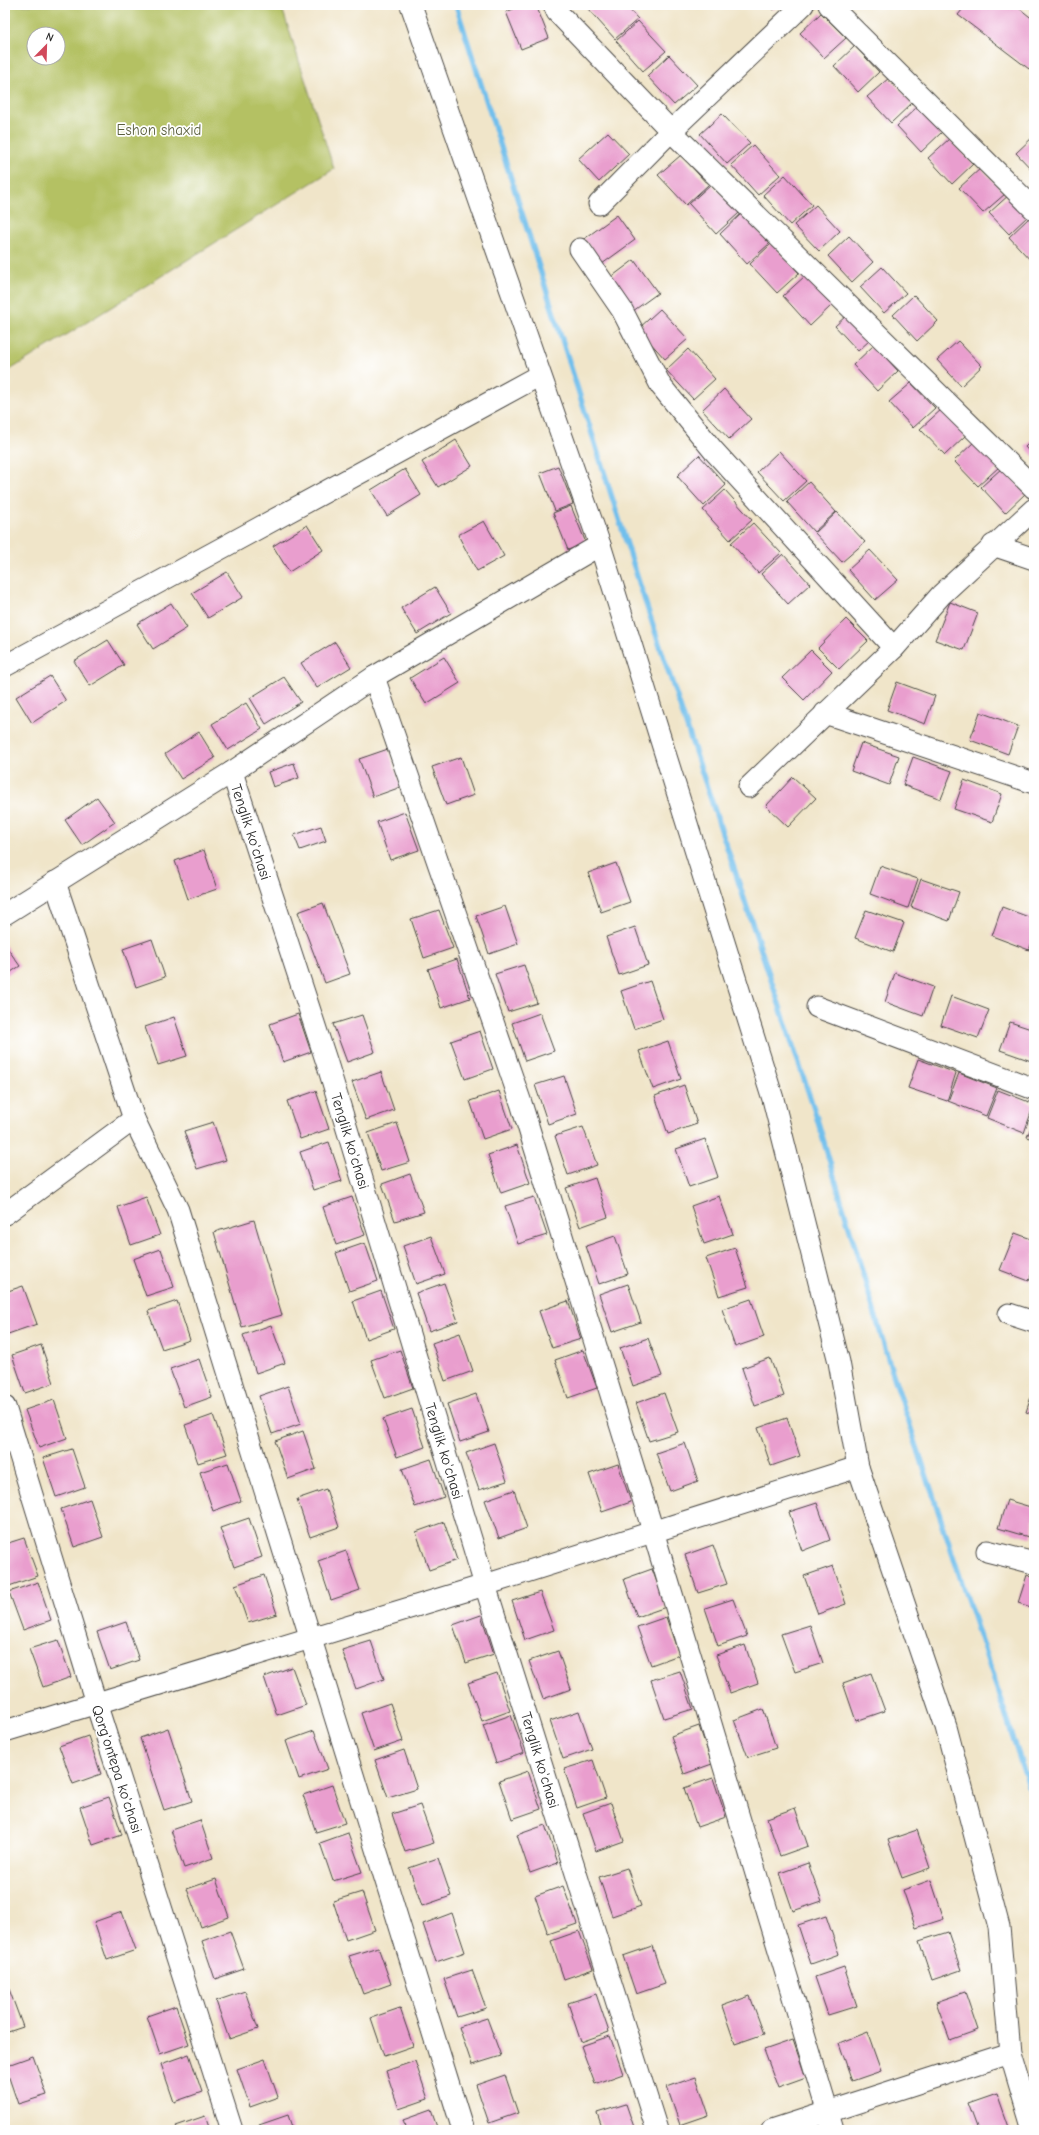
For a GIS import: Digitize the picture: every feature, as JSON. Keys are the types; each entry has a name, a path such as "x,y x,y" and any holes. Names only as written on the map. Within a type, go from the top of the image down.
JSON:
{"street":[{"path":"411,5 600,545 773,1099 839,1362 858,1467 946,1726 999,1927 1010,2053 1033,2130"},
{"path":"554,5 557,12 671,131 1034,488"},
{"path":"599,204 671,131 803,5"},
{"path":"829,5 1034,209"},
{"path":"580,249 622,310 661,386 713,450 894,648"},
{"path":"5,666 540,375"},
{"path":"749,787 894,648 941,595 993,545 1034,509"},
{"path":"5,914 232,772 374,677 600,545"},
{"path":"993,545 1034,559"},
{"path":"374,677 521,1103 653,1531 830,2122"},
{"path":"825,713 1034,783"},
{"name":"Tenglik ko'chasi","path":"232,772 327,1063 485,1585 657,2130"},
{"path":"56,882 134,1119 178,1210 312,1638 463,2130"},
{"path":"817,1007 1034,1089"},
{"path":"5,1214 134,1119"},
{"path":"1008,1314 1034,1322"},
{"name":"Qorg'ontepa ko'chasi","path":"5,1407 96,1704 232,2130"},
{"path":"5,1731 485,1585 858,1467"},
{"path":"987,1551 1034,1563"},
{"path":"772,2130 830,2122 1010,2053"}],"green space":[{"name":"Eshon shaxid","path":"5,5 281,5 334,169 5,373"}],"building":[{"path":"523,5 536,5 549,38 521,49 506,12"},
{"path":"593,5 625,5 638,19 615,39 588,9"},
{"path":"768,5 779,5 773,10"},
{"path":"966,5 1015,5 1034,20 1034,63 1029,69 958,15"},
{"path":"821,13 846,38 824,58 800,33"},
{"path":"638,21 666,51 643,71 616,41"},
{"path":"855,46 879,72 858,92 834,66"},
{"path":"669,55 697,85 674,105 647,76"},
{"path":"889,78 912,103 891,123 867,97"},
{"path":"918,106 942,132 921,152 897,126"},
{"path":"722,114 750,143 727,164 700,134"},
{"path":"608,132 629,154 599,182 578,159"},
{"path":"1034,136 1034,172 1016,153"},
{"path":"949,139 973,164 952,184 928,158"},
{"path":"753,145 780,175 758,195 731,165"},
{"path":"681,155 708,185 686,205 658,175"},
{"path":"981,168 1005,194 983,213 959,188"},
{"path":"785,175 812,205 790,225 763,195"},
{"path":"711,184 739,213 716,234 689,204"},
{"path":"1010,194 1029,215 1009,234 989,213"},
{"path":"816,205 840,231 819,251 794,225"},
{"path":"742,213 770,243 747,264 720,234"},
{"path":"617,215 635,240 602,264 584,239"},
{"path":"1030,217 1034,221 1033,263 1009,237"},
{"path":"849,236 873,262 852,282 828,256"},
{"path":"772,243 799,273 777,293 750,264"},
{"path":"634,260 658,293 633,311 610,278"},
{"path":"882,267 906,293 884,313 860,287"},
{"path":"805,276 832,305 810,326 783,296"},
{"path":"914,295 938,321 917,341 893,315"},
{"path":"660,309 688,339 665,359 638,329"},
{"path":"847,315 870,340 858,351 835,326"},
{"path":"958,341 982,366 961,386 937,360"},
{"path":"874,345 898,371 877,391 853,365"},
{"path":"688,349 715,379 693,399 666,370"},
{"path":"911,383 935,408 913,428 889,402"},
{"path":"724,389 751,419 729,439 702,410"},
{"path":"942,409 966,435 945,455 920,429"},
{"path":"1034,438 1034,457 1025,447"},
{"path":"456,440 472,466 438,487 422,462"},
{"path":"975,441 999,467 978,486 954,461"},
{"path":"779,451 806,481 784,501 757,472"},
{"path":"699,455 726,485 704,506 677,476"},
{"path":"558,466 573,504 555,511 540,473"},
{"path":"1002,468 1026,493 1005,513 981,487"},
{"path":"405,469 421,495 387,516 371,490"},
{"path":"809,482 836,512 814,532 787,502"},
{"path":"725,490 752,520 730,540 703,510"},
{"path":"571,506 586,543 568,550 553,513"},
{"path":"837,512 865,542 842,562 815,533"},
{"path":"484,521 504,556 477,571 458,535"},
{"path":"753,523 781,553 758,573 731,543"},
{"path":"307,525 323,550 289,572 273,546"},
{"path":"870,550 898,580 875,600 848,570"},
{"path":"783,554 810,584 788,604 761,574"},
{"path":"227,572 243,597 208,618 192,593"},
{"path":"435,587 451,613 417,634 401,608"},
{"path":"950,602 978,613 964,650 935,640"},
{"path":"171,603 187,628 153,649 137,624"},
{"path":"846,619 868,641 839,669 818,648"},
{"path":"108,640 124,665 90,686 74,661"},
{"path":"335,642 351,667 317,688 301,663"},
{"path":"811,650 832,671 804,700 782,678"},
{"path":"444,657 460,683 426,704 410,678"},
{"path":"50,676 66,701 32,723 16,697"},
{"path":"284,677 301,702 266,724 250,698"},
{"path":"897,682 935,696 925,724 887,710"},
{"path":"246,703 262,729 228,750 212,724"},
{"path":"980,712 1018,726 1008,754 970,740"},
{"path":"199,732 215,758 181,779 165,754"},
{"path":"861,743 899,756 889,785 851,771"},
{"path":"388,749 401,787 373,797 359,759"},
{"path":"461,757 474,795 446,805 432,767"},
{"path":"913,757 952,771 941,799 903,785"},
{"path":"294,763 299,778 273,787 268,772"},
{"path":"793,777 816,798 788,827 766,806"},
{"path":"964,780 1002,794 992,822 954,809"},
{"path":"97,797 115,822 82,845 65,820"},
{"path":"405,812 419,850 390,860 377,822"},
{"path":"321,826 326,841 300,850 294,835"},
{"path":"204,850 217,889 188,899 175,861"},
{"path":"616,863 630,902 601,912 588,873"},
{"path":"880,866 918,879 908,908 870,894"},
{"path":"921,879 959,892 949,921 911,907"},
{"path":"323,903 350,974 325,983 298,912"},
{"path":"505,906 518,944 489,954 476,916"},
{"path":"1002,907 1034,919 1034,937 1029,950 992,936"},
{"path":"439,910 453,948 424,958 411,919"},
{"path":"866,910 904,923 893,952 855,938"},
{"path":"635,927 648,965 619,975 606,937"},
{"path":"152,939 165,977 136,987 123,949"},
{"path":"5,945 20,966 5,976"},
{"path":"457,959 470,998 441,1008 428,969"},
{"path":"524,965 537,1003 508,1012 495,974"},
{"path":"895,973 933,987 923,1016 885,1002"},
{"path":"650,981 663,1019 634,1029 621,991"},
{"path":"951,996 989,1010 978,1038 941,1025"},
{"path":"540,1013 554,1051 525,1061 512,1023"},
{"path":"298,1014 311,1052 283,1062 270,1024"},
{"path":"362,1015 375,1052 347,1062 333,1024"},
{"path":"174,1017 187,1056 158,1065 145,1027"},
{"path":"1010,1022 1034,1030 1034,1062 1000,1050"},
{"path":"480,1031 493,1069 465,1079 451,1041"},
{"path":"668,1041 681,1079 653,1089 639,1051"},
{"path":"918,1059 956,1073 947,1101 908,1088"},
{"path":"381,1072 394,1110 366,1120 352,1082"},
{"path":"959,1073 997,1088 986,1116 948,1101"},
{"path":"564,1076 577,1114 548,1124 535,1085"},
{"path":"684,1085 697,1124 668,1134 655,1096"},
{"path":"998,1090 1034,1104 1024,1133 987,1118"},
{"path":"316,1091 329,1129 300,1139 287,1101"},
{"path":"499,1091 512,1129 483,1139 470,1101"},
{"path":"1034,1120 1034,1139 1027,1137"},
{"path":"213,1122 226,1160 197,1169 184,1131"},
{"path":"397,1123 410,1162 381,1171 368,1133"},
{"path":"583,1127 597,1165 568,1175 555,1136"},
{"path":"705,1139 718,1177 689,1187 676,1149"},
{"path":"329,1142 342,1181 313,1190 300,1152"},
{"path":"517,1145 530,1183 501,1193 488,1155"},
{"path":"410,1174 424,1212 395,1221 382,1184"},
{"path":"595,1178 608,1217 580,1227 566,1188"},
{"path":"719,1196 733,1234 704,1244 691,1206"},
{"path":"146,1197 160,1235 131,1245 118,1207"},
{"path":"352,1197 365,1235 336,1245 323,1207"},
{"path":"534,1197 547,1235 518,1244 505,1206"},
{"path":"254,1220 282,1315 242,1327 214,1232"},
{"path":"1015,1233 1034,1240 1034,1267 1029,1281 1000,1270"},
{"path":"431,1236 445,1274 416,1284 403,1246"},
{"path":"615,1236 628,1274 599,1284 586,1246"},
{"path":"365,1243 378,1281 349,1291 336,1253"},
{"path":"735,1248 748,1287 719,1296 706,1258"},
{"path":"161,1249 174,1287 146,1296 133,1259"},
{"path":"444,1283 458,1321 429,1331 416,1293"},
{"path":"628,1284 641,1322 612,1332 599,1294"},
{"path":"23,1286 37,1324 8,1334 5,1326 5,1292"},
{"path":"381,1291 394,1329 366,1339 353,1301"},
{"path":"751,1299 764,1337 735,1347 722,1309"},
{"path":"177,1301 190,1340 162,1349 148,1311"},
{"path":"568,1301 581,1339 552,1348 539,1311"},
{"path":"271,1325 285,1363 256,1373 243,1335"},
{"path":"460,1333 473,1371 445,1381 432,1343"},
{"path":"648,1338 662,1376 633,1386 620,1348"},
{"path":"41,1345 54,1383 25,1393 12,1355"},
{"path":"400,1350 413,1388 385,1398 371,1360"},
{"path":"583,1350 597,1388 568,1398 555,1360"},
{"path":"770,1358 784,1396 755,1406 742,1368"},
{"path":"199,1359 212,1397 184,1407 170,1369"},
{"path":"288,1386 301,1424 272,1434 259,1396"},
{"path":"1034,1388 1034,1415 1026,1412"},
{"path":"664,1393 678,1432 649,1441 636,1403"},
{"path":"476,1394 489,1432 460,1442 447,1404"},
{"path":"54,1400 67,1438 39,1448 25,1410"},
{"path":"412,1409 425,1447 397,1457 383,1419"},
{"path":"213,1415 227,1454 198,1463 185,1425"},
{"path":"787,1418 800,1456 771,1466 758,1428"},
{"path":"303,1431 316,1469 288,1479 275,1441"},
{"path":"494,1443 507,1481 479,1490 466,1453"},
{"path":"685,1443 698,1481 670,1491 656,1453"},
{"path":"72,1449 85,1487 56,1497 43,1458"},
{"path":"431,1459 444,1497 415,1507 402,1469"},
{"path":"228,1463 241,1501 213,1511 200,1472"},
{"path":"618,1464 631,1502 602,1512 589,1474"},
{"path":"326,1489 339,1527 310,1537 297,1499"},
{"path":"514,1490 527,1528 499,1538 485,1500"},
{"path":"90,1499 103,1537 74,1547 61,1509"},
{"path":"1007,1500 1034,1508 1032,1538 998,1528"},
{"path":"817,1503 830,1540 802,1551 789,1512"},
{"path":"249,1518 262,1557 234,1567 220,1528"},
{"path":"444,1522 457,1560 429,1570 416,1532"},
{"path":"24,1538 38,1576 9,1586 5,1574 5,1544"},
{"path":"713,1545 727,1584 698,1593 685,1555"},
{"path":"346,1551 360,1590 331,1600 318,1561"},
{"path":"833,1566 846,1604 818,1614 804,1576"},
{"path":"652,1569 666,1607 637,1617 624,1579"},
{"path":"264,1575 277,1614 248,1623 235,1585"},
{"path":"1027,1575 1034,1578 1034,1608 1018,1603"},
{"path":"38,1582 51,1620 23,1630 9,1592"},
{"path":"540,1592 554,1630 525,1640 512,1601"},
{"path":"733,1599 747,1636 718,1646 705,1608"},
{"path":"481,1615 494,1654 466,1663 453,1625"},
{"path":"666,1617 679,1655 651,1665 637,1627"},
{"path":"126,1622 139,1660 110,1670 97,1632"},
{"path":"810,1625 823,1663 795,1672 781,1634"},
{"path":"58,1640 71,1677 43,1687 29,1649"},
{"path":"371,1641 384,1679 356,1689 342,1650"},
{"path":"745,1645 758,1683 730,1693 716,1655"},
{"path":"558,1651 571,1689 543,1699 529,1661"},
{"path":"292,1667 306,1705 277,1715 264,1677"},
{"path":"680,1671 693,1709 664,1718 651,1680"},
{"path":"497,1673 510,1711 482,1721 468,1683"},
{"path":"871,1673 885,1711 856,1721 843,1683"},
{"path":"390,1703 403,1741 374,1751 361,1713"},
{"path":"763,1709 776,1748 748,1757 734,1720"},
{"path":"579,1711 592,1749 563,1759 550,1721"},
{"path":"511,1715 524,1753 496,1763 483,1725"},
{"path":"699,1726 712,1764 684,1774 671,1736"},
{"path":"168,1728 192,1801 164,1810 140,1738"},
{"path":"314,1731 328,1769 299,1779 286,1741"},
{"path":"88,1736 101,1774 73,1784 59,1746"},
{"path":"404,1750 417,1789 388,1798 375,1760"},
{"path":"593,1760 606,1798 577,1808 564,1769"},
{"path":"528,1771 541,1809 512,1819 499,1781"},
{"path":"713,1778 726,1817 697,1827 684,1788"},
{"path":"332,1785 345,1823 316,1832 303,1795"},
{"path":"109,1797 122,1835 93,1845 80,1807"},
{"path":"611,1803 624,1841 596,1851 583,1813"},
{"path":"420,1805 434,1843 405,1852 392,1814"},
{"path":"795,1808 808,1846 780,1856 767,1818"},
{"path":"200,1820 213,1858 184,1868 171,1830"},
{"path":"545,1825 558,1863 530,1873 517,1835"},
{"path":"917,1830 930,1868 902,1878 888,1840"},
{"path":"348,1833 362,1872 333,1881 320,1843"},
{"path":"438,1858 451,1896 422,1906 409,1868"},
{"path":"808,1863 822,1901 793,1911 780,1873"},
{"path":"627,1868 641,1906 612,1916 599,1877"},
{"path":"216,1879 229,1917 201,1927 187,1889"},
{"path":"931,1880 944,1919 916,1928 903,1890"},
{"path":"563,1886 577,1924 548,1934 535,1896"},
{"path":"362,1892 375,1930 346,1940 333,1901"},
{"path":"122,1912 136,1950 107,1960 94,1922"},
{"path":"452,1913 465,1952 436,1962 423,1924"},
{"path":"826,1916 839,1954 811,1964 798,1925"},
{"path":"230,1931 244,1969 215,1979 202,1941"},
{"path":"579,1931 593,1969 564,1979 551,1941"},
{"path":"948,1932 961,1970 932,1980 919,1941"},
{"path":"652,1946 665,1984 636,1994 623,1956"},
{"path":"378,1947 391,1984 363,1994 349,1956"},
{"path":"844,1967 857,2006 828,2015 815,1977"},
{"path":"472,1970 486,2008 457,2017 444,1979"},
{"path":"9,1989 23,2027 5,2033 5,1991"},
{"path":"245,1991 258,2029 229,2039 216,2001"},
{"path":"965,1992 978,2030 950,2040 936,2002"},
{"path":"596,1994 609,2032 581,2042 568,2003"},
{"path":"750,1996 764,2034 735,2044 722,2006"},
{"path":"176,2006 189,2044 160,2054 147,2016"},
{"path":"400,2008 413,2046 384,2056 371,2018"},
{"path":"487,2018 501,2056 472,2065 459,2027"},
{"path":"867,2032 881,2071 852,2081 839,2043"},
{"path":"610,2036 623,2074 595,2084 581,2046"},
{"path":"793,2040 806,2078 778,2088 764,2050"},
{"path":"189,2054 202,2092 174,2102 161,2064"},
{"path":"33,2056 47,2095 18,2104 5,2066"},
{"path":"265,2059 278,2097 250,2107 237,2069"},
{"path":"415,2061 428,2099 399,2109 386,2071"},
{"path":"505,2075 518,2113 489,2123 476,2085"},
{"path":"696,2077 709,2115 680,2125 667,2087"},
{"path":"997,2093 1010,2130 978,2130 968,2103"},
{"path":"626,2104 635,2130 603,2130 597,2113"},
{"path":"431,2110 438,2130 406,2130 403,2120"},
{"path":"288,2115 293,2130 261,2130 259,2125"},
{"path":"205,2116 210,2130 178,2130 176,2126"}],"waterway":[{"path":"456,5 644,598 815,1112 890,1365 1034,1801"}]}
